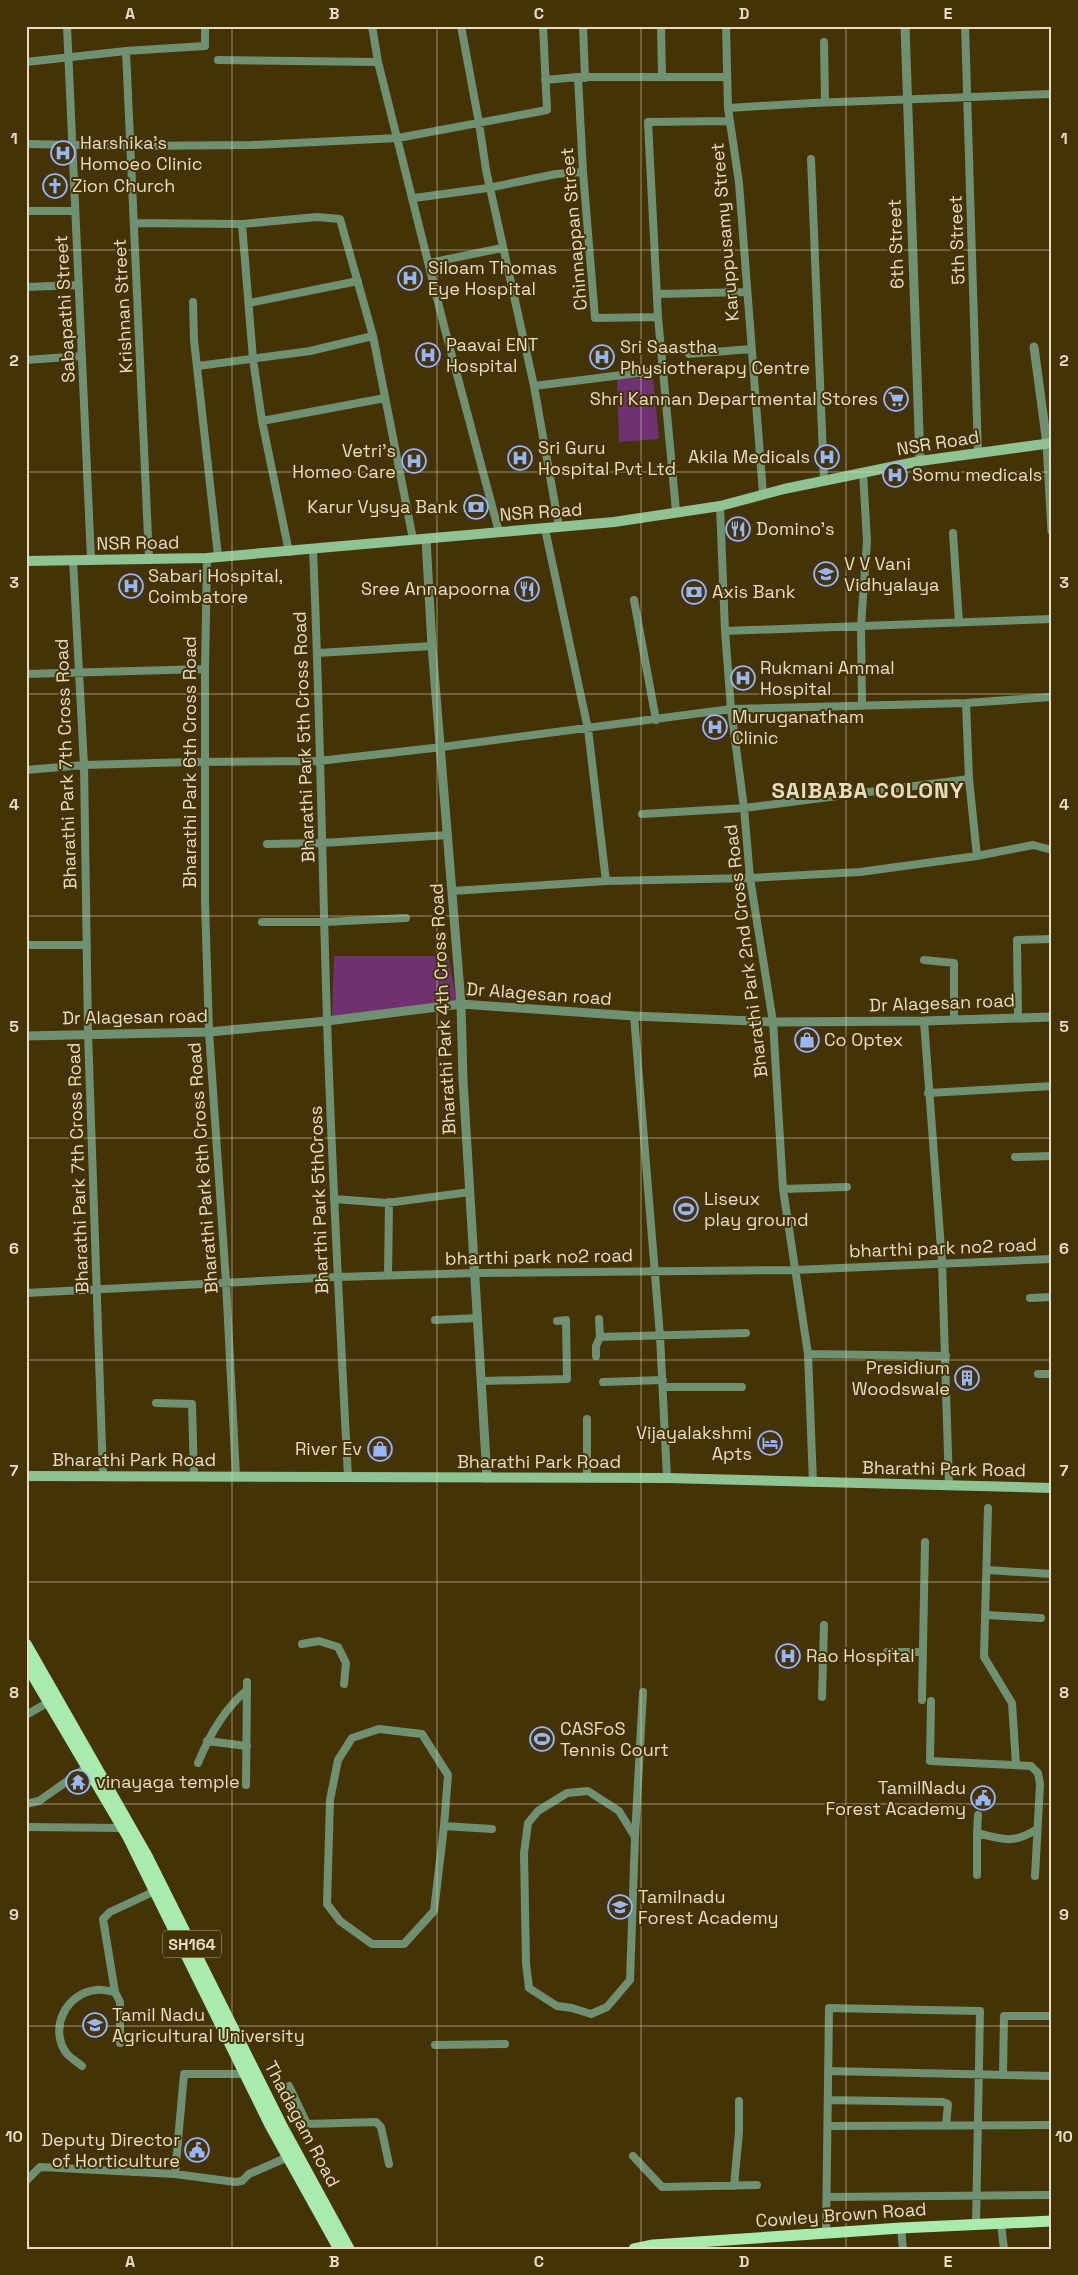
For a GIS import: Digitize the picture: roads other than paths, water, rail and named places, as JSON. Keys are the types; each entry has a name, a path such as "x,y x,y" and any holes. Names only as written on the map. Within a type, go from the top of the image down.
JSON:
{"main road":[{"name":"NSR Road","path":"26,561 212,557 289,552 412,539 614,522 676,511 720,506 824,480 920,461 1049,444"},
{"name":"Bharathi Park Road","path":"26,1476 667,1478 1052,1488"},
{"name":"Thadagam Road","path":"26,1644 147,1856 278,2119 349,2249"},
{"name":"Thadagam Road","path":"26,1664 122,1828 245,2074 338,2249"},
{"name":"Cowley Brown Road","path":"634,2249 900,2228 1052,2221"}],"street":[{"name":"Sabapathi Street","path":"67,26 90,559"},
{"path":"26,62 126,51 205,46 206,26"},
{"path":"372,26 378,62 499,532"},
{"path":"461,26 489,187 534,386 559,528"},
{"path":"26,144 130,146 252,144 398,138 547,110 543,26"},
{"name":"Chinnappan Street","path":"583,26 581,78 582,172 595,318 658,317"},
{"path":"661,26 662,76"},
{"name":"Karuppusamy Street","path":"726,26 729,121 738,183 763,494"},
{"name":"6th Street","path":"905,26 920,461"},
{"name":"5th Street","path":"965,26 978,454"},
{"path":"824,42 825,102"},
{"name":"Krishnan Street","path":"126,51 149,559"},
{"path":"218,60 378,62"},
{"path":"545,80 662,76 727,77"},
{"path":"728,108 825,102 967,99 1052,94"},
{"path":"676,511 658,317 648,122 729,121"},
{"path":"811,159 824,480"},
{"path":"414,198 489,187 556,174 582,172"},
{"path":"26,211 75,211"},
{"path":"134,223 242,224 317,217 340,219 373,336 412,539"},
{"path":"242,224 253,359 262,421 289,552"},
{"path":"429,263 502,248"},
{"path":"249,303 358,281"},
{"path":"26,287 79,285"},
{"path":"657,294 746,292"},
{"name":"Bharathi Park 6th Cross Road","path":"193,302 212,557 205,669 205,902 209,1032 226,1282 236,1476"},
{"path":"198,366 310,351 373,336"},
{"path":"1034,347 1049,444 1052,531"},
{"path":"689,354 750,349"},
{"path":"26,360 82,356"},
{"path":"534,386 662,370"},
{"path":"262,421 385,398"},
{"path":"862,705 861,625 867,542 863,472"},
{"name":"Bharathi Park 2nd Cross Road","path":"720,506 725,631 731,709 744,808 750,878 773,1022 784,1189 794,1270 808,1354 813,1483"},
{"path":"545,529 588,729 606,881"},
{"path":"953,533 958,623"},
{"name":"Bharathi Park 4th Cross Road","path":"426,539 432,646 442,747 461,1004 487,1478"},
{"name":"Bharathi Park 5th Cross Road","path":"313,550 318,653 325,922"},
{"name":"Bharathi Park 7th Cross Road","path":"73,560 84,765 88,1033 103,1476"},
{"path":"634,600 656,720"},
{"path":"725,631 1052,619"},
{"path":"318,653 432,646"},
{"path":"26,674 78,671 205,669"},
{"path":"26,770 84,765 320,761 588,729 731,709 966,703 1052,697"},
{"path":"966,703 969,779 977,856"},
{"path":"642,814 744,808 969,779"},
{"path":"266,844 323,843 448,835"},
{"path":"453,891 606,881 750,878 860,872 977,856 1033,844 1052,850"},
{"path":"262,922 325,922 406,918"},
{"name":"Bharthi Park 5thCross","path":"325,922 337,1278 348,1477"},
{"path":"1018,1016 1017,940 1052,939"},
{"path":"26,945 87,945"},
{"path":"924,960 954,963 954,1020"},
{"name":"Dr Alagesan road","path":"26,1036 88,1033 209,1032 327,1021 461,1004 634,1016 773,1022 924,1022 1018,1016 1052,1016"},
{"path":"634,1016 660,1336 667,1478"},
{"path":"924,1022 942,1262 950,1486"},
{"path":"928,1092 1052,1086"},
{"path":"1015,1157 1052,1156"},
{"path":"784,1189 847,1187"},
{"path":"334,1200 389,1202 470,1192"},
{"path":"388,1276 389,1202"},
{"name":"bharthi park no2 road","path":"26,1293 226,1282 475,1273 794,1270 942,1262 1052,1259"},
{"path":"1030,1298 1052,1298"},
{"path":"435,1320 478,1318"},
{"path":"482,1381 567,1379 566,1320 557,1321"},
{"path":"596,1356 596,1346 600,1337 600,1320"},
{"path":"600,1337 746,1333"},
{"path":"808,1354 946,1356"},
{"path":"1038,1374 1052,1374"},
{"path":"603,1382 742,1386"},
{"path":"156,1403 192,1404 194,1476"},
{"path":"587,1419 587,1478"},
{"path":"988,1508 984,1657 1012,1703 1016,1765"},
{"path":"925,1542 923,1652 930,1761 1031,1766 1038,1773 1040,1784 1034,1876"},
{"path":"986,1570 1052,1574"},
{"path":"985,1615 1041,1618"},
{"path":"822,1697 824,1625"},
{"path":"302,1644 319,1641 338,1647 346,1663 344,1684"},
{"path":"887,1652 923,1652"},
{"path":"246,1785 247,1682"},
{"path":"198,1763 207,1741 236,1699 247,1690"},
{"path":"635,1838 619,1811 588,1791 567,1793 538,1811 528,1823 524,1853 526,1963 529,1988 557,2006 591,2014 607,2007 630,1980 643,1692"},
{"path":"26,1714 48,1702"},
{"path":"379,1729 422,1734 448,1775 444,1826 434,1911 404,1944 372,1944 340,1921 327,1904 330,1800 338,1760 352,1738 379,1729"},
{"path":"207,1741 247,1746"},
{"path":"26,1804 39,1801 87,1767"},
{"path":"978,1815 978,1875"},
{"path":"444,1826 492,1829"},
{"path":"26,1827 122,1828"},
{"path":"978,1833 999,1839 1022,1839 1037,1829"},
{"path":"120,2043 120,2002 115,1992 104,1919 110,1912 155,1891"},
{"path":"82,2066 67,2054 59,2037 59,2020 70,2003 80,1996 96,1990 115,1992"},
{"path":"826,2233 829,2126 829,2008 980,2011 976,2225"},
{"path":"1002,2074 1004,2016 1052,2016"},
{"path":"436,2045 505,2044"},
{"path":"828,2071 1052,2076"},
{"path":"175,2174 184,2074 245,2074"},
{"path":"289,2086 307,2124 376,2122 381,2128 389,2164"},
{"path":"828,2100 943,2102 948,2104 946,2126"},
{"path":"734,2186 739,2132 739,2101"},
{"path":"829,2126 1052,2125"},
{"path":"633,2156 662,2187 758,2185"},
{"path":"26,2181 40,2167 175,2174 235,2182 242,2181 249,2174 288,2157"},
{"path":"827,2197 1052,2195"},
{"path":"1001,2224 1004,2249"},
{"path":"900,2228 903,2249"}],"place":[{"name":"Harshika's Homoeo Clinic","path":"63,153"},
{"name":"Zion Church","path":"55,186"},
{"name":"Siloam Thomas Eye Hospital","path":"410,278"},
{"name":"Paavai ENT Hospital","path":"428,355"},
{"name":"Sri Saastha Physiotherapy Centre","path":"602,357"},
{"name":"Shri Kannan Departmental Stores","path":"896,399"},
{"name":"Akila Medicals","path":"827,457"},
{"name":"Sri Guru Hospital Pvt Ltd","path":"520,458"},
{"name":"Vetri's Homeo Care","path":"414,461"},
{"name":"Somu medicals","path":"895,475"},
{"name":"Karur Vysya Bank","path":"476,507"},
{"name":"Domino's","path":"738,529"},
{"name":"V V Vani Vidhyalaya","path":"826,574"},
{"name":"Sabari Hospital, Coimbatore","path":"131,586"},
{"name":"Sree Annapoorna","path":"527,589"},
{"name":"Axis Bank","path":"694,592"},
{"name":"Rukmani Ammal Hospital","path":"743,678"},
{"name":"Muruganatham Clinic","path":"715,727"},
{"name":"Co Optex","path":"807,1040"},
{"name":"Liseux play ground","path":"686,1209"},
{"name":"Presidium Woodswale","path":"967,1378"},
{"name":"Vijayalakshmi Apts","path":"770,1443"},
{"name":"River Ev","path":"380,1449"},
{"name":"Rao Hospital","path":"788,1656"},
{"name":"CASFoS Tennis Court","path":"542,1739"},
{"name":"vinayaga temple","path":"78,1782"},
{"name":"TamilNadu Forest Academy","path":"983,1798"},
{"name":"Tamilnadu Forest Academy","path":"620,1907"},
{"name":"Tamil Nadu Agricultural University","path":"95,2025"},
{"name":"Deputy Director of Horticulture","path":"197,2150"}],"district":[{"name":"SAIBABA COLONY","path":"868,790"}]}
